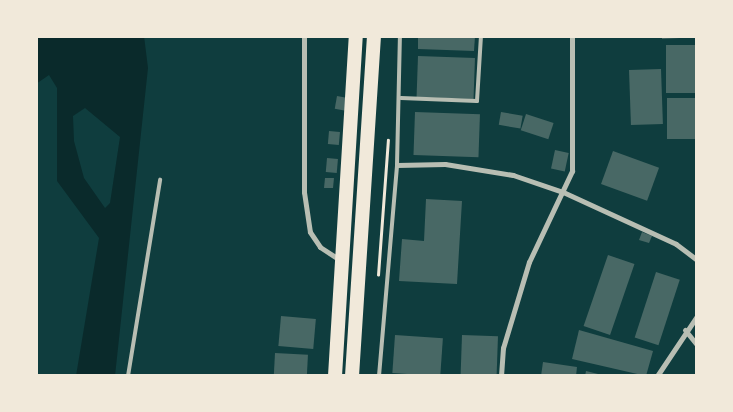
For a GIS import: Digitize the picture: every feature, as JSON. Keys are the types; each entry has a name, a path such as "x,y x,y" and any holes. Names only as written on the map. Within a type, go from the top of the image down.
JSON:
{"highway":[{"path":"335,376 356,36"},
{"path":"352,376 374,36"}],"street":[{"path":"304,36 304,192 310,232 320,247 343,262"},
{"path":"501,376 503,348 529,262 563,192 574,157 572,36"},
{"path":"398,165 445,164 513,175 563,192 676,244 697,260"},
{"path":"657,376 685,330 697,316"},
{"path":"685,330 697,345"}],"lane":[{"path":"379,376 398,165 401,98 400,36"},
{"path":"401,98 477,102 481,36"},
{"path":"128,376 160,180"}],"path":[{"path":"378,278 388,134"}],"water":[{"path":"36,36 144,36 148,68 115,376 76,376 99,238 57,181 57,88 49,75 36,84","holes":["85,108 120,137 110,203 105,208 84,178 74,141 73,116"]}],"building":[{"path":"418,36 475,36 474,51 418,49"},
{"path":"662,36 680,36 680,38 662,39"},
{"path":"666,45 697,45 697,93 666,93"},
{"path":"418,56 475,58 474,99 417,97"},
{"path":"661,69 663,124 631,125 629,70"},
{"path":"337,96 348,98 346,111 335,109"},
{"path":"667,98 697,98 697,139 667,139"},
{"path":"415,112 480,114 478,157 413,155"},
{"path":"501,112 523,116 520,129 499,125"},
{"path":"526,114 554,123 548,139 521,130"},
{"path":"329,131 340,132 339,145 328,144"},
{"path":"555,150 569,153 565,171 551,169"},
{"path":"613,151 659,168 647,201 601,184"},
{"path":"327,158 338,159 337,173 326,172"},
{"path":"325,178 334,178 333,188 324,188"},
{"path":"426,199 462,201 457,284 399,281 402,239 424,241"},
{"path":"642,232 652,236 649,243 639,240"},
{"path":"608,255 634,264 610,335 584,326"},
{"path":"656,272 680,280 658,345 635,338"},
{"path":"281,316 316,319 313,349 278,346"},
{"path":"579,330 653,351 646,376 572,359"},
{"path":"395,335 443,338 440,376 392,373"},
{"path":"462,335 498,336 497,376 461,376"},
{"path":"275,353 308,355 307,376 274,376"},
{"path":"543,362 577,367 576,376 541,376"},
{"path":"586,371 602,375 602,376 585,376"}]}
